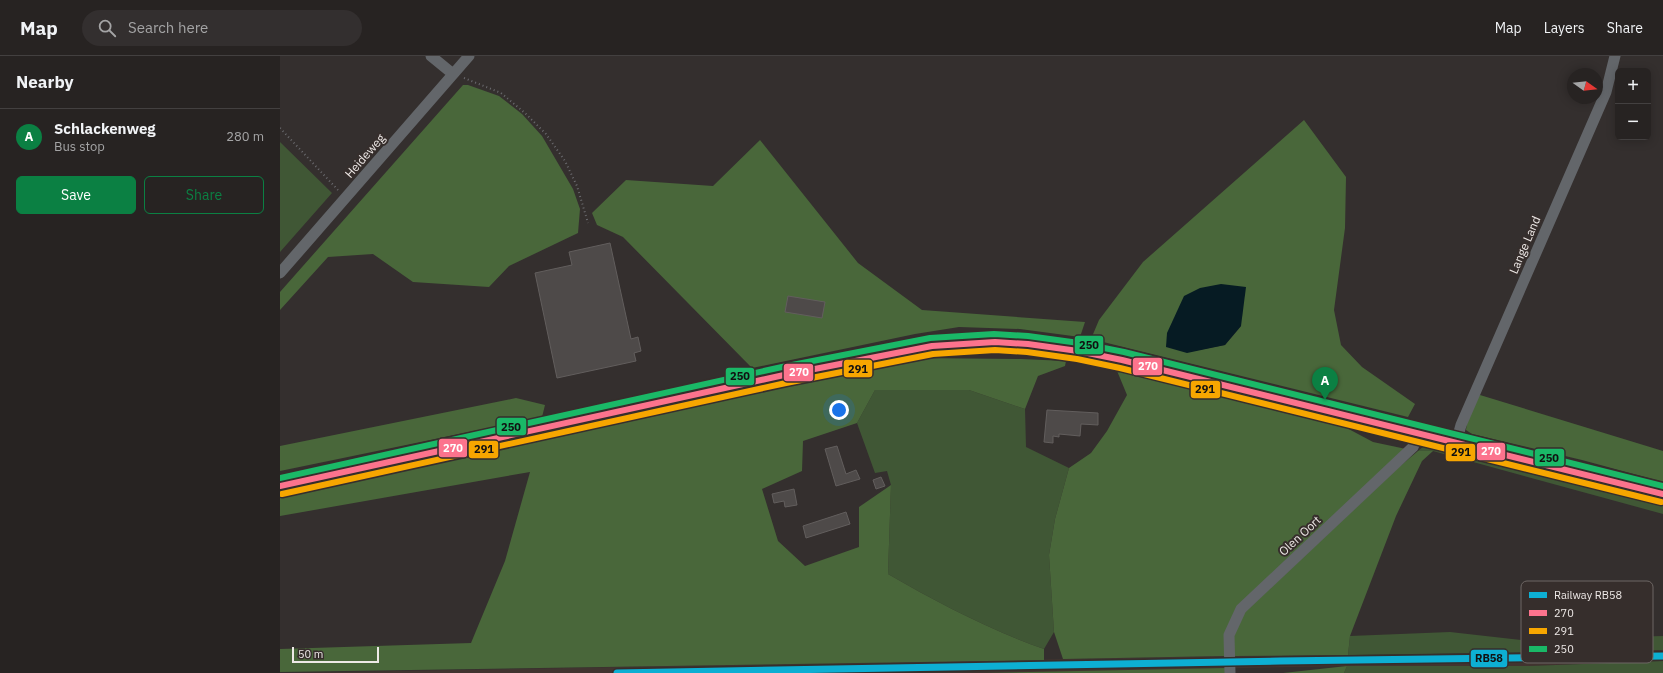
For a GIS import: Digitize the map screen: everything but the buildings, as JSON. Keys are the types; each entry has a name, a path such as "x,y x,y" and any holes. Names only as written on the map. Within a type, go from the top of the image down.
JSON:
{"main road":[{"path":"280,486 791,374 932,346 995,342 1078,350 1663,494"}],"street":[{"path":"431,56 453,74"},
{"name":"Heideweg","path":"280,273 469,56"},
{"name":"Lange Land","path":"1456,443 1464,417 1606,92 1615,56"},
{"name":"Olen Oort","path":"1230,673 1229,635 1241,609 1413,447 1419,433"}],"path":[{"path":"453,74 501,93 525,113 546,134 564,161 577,186 588,223"},
{"path":"280,128 346,198"}],"shaded area":[{"path":"1653,650 1663,650 1663,661 1653,661"},
{"path":"1521,654 1521,663 1609,663 1529,666 1347,666 984,673 280,673 1234,656"}],"green space":[{"path":"463,85 468,85 499,96 522,114 542,136 573,189 580,209 578,233 509,266 489,287 413,282 373,254 328,257 280,310 280,292"},
{"path":"1304,120 1346,177 1345,228 1334,310 1341,345 1362,367 1415,404 1408,417 1091,339 1099,320 1143,262","holes":["1241,326 1225,345 1188,352"]},
{"path":"760,140 858,263 922,310 1085,322 1080,337 1020,329 959,327 915,334 752,368 623,237 597,225 592,213 626,180 713,186"},
{"path":"280,142 332,193 280,252"},
{"path":"913,358 1066,361 1065,366 1038,376 1025,409 969,390 875,390 857,423 803,441 802,471 762,489 778,541 805,566 859,547 859,507 891,485 888,574 964,615 1024,642 1044,649 1044,660 280,672 280,649 471,643 505,561 530,472 280,516 280,492 671,412"},
{"path":"1115,366 1328,418 1373,442 1406,449 1237,607 1225,656 1063,659 1054,632 1049,555 1055,519 1069,468 1091,453 1107,431 1127,395"},
{"path":"875,390 969,390 1025,409 1026,447 1069,468 1055,519 1049,555 1054,632 1044,649 1024,642 964,615 888,574 891,485 887,471 875,473 857,423"},
{"path":"1480,395 1663,451 1663,482 1582,460 1472,434 1466,430 1469,416 1477,398"},
{"path":"516,398 545,405 542,417 280,471 280,446"},
{"path":"1432,443 1663,501 1663,514 1433,451 1418,451 1425,445"},
{"path":"1418,451 1433,451 1422,461 1396,516 1350,636 1348,655 1234,656 1233,637 1245,612 1399,467"},
{"path":"1450,632 1521,640 1521,652 1348,655 1350,636"},
{"path":"1653,636 1663,636 1663,650 1653,650"},
{"path":"1653,661 1663,661 1663,673 1344,673 1347,666 1529,666 1653,663"},
{"path":"1347,666 1344,673 1283,673"},
{"path":"1226,668 1226,673 984,673"}],"water":[{"path":"1221,284 1246,287 1241,326 1225,345 1187,353 1166,347 1167,333 1184,296 1200,288"}],"rail line":[{"name":"RB58","path":"1653,656 1663,656"},
{"name":"RB58","path":"617,673 1521,658"}],"transit line":[{"name":"250","path":"280,478 782,367 930,338 994,334 1028,336 1079,343 1124,352 1663,486"},
{"name":"270","path":"280,486 784,375 932,346 995,342 1028,344 1078,351 1122,360 1663,494"},
{"name":"291","path":"282,494 786,383 933,354 995,350 1027,352 1077,359 1120,368 1661,502"}],"place":[{"name":"Schlackenweg","path":"1325,400"}]}
